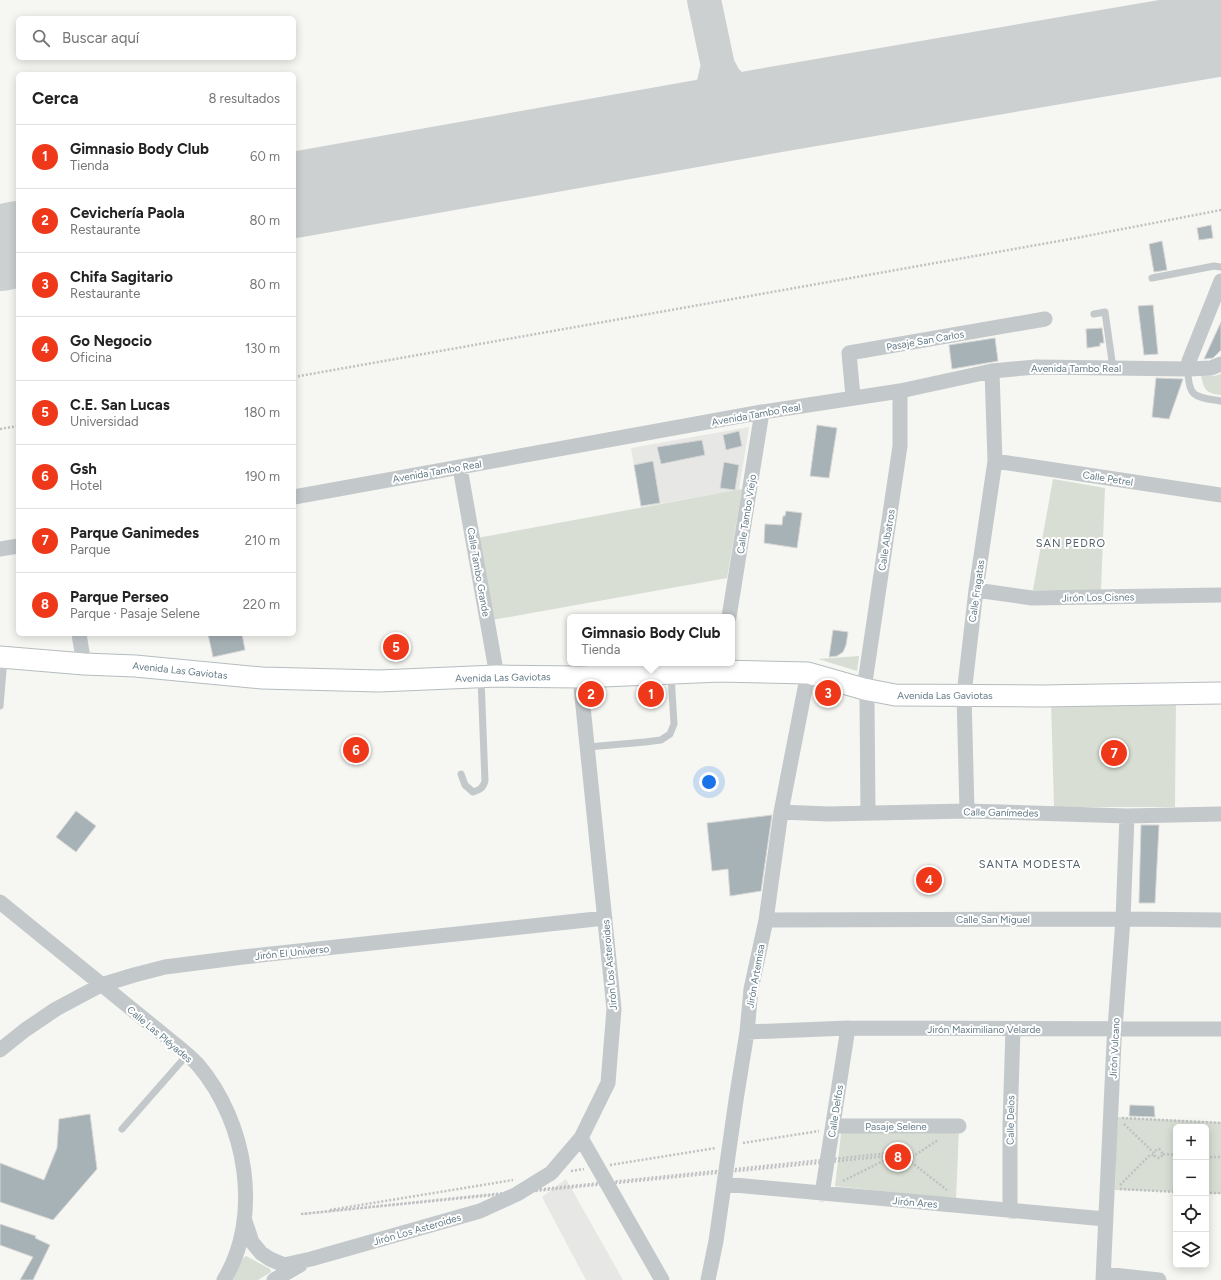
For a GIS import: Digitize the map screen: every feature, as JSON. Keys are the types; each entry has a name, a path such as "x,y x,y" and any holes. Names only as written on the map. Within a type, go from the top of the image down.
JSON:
{"street":[{"path":"1188,369 1189,361 1221,280"},
{"name":"Pasaje San Carlos","path":"853,398 849,353 1045,320"},
{"name":"Avenida Tambo Real","path":"296,497 762,412 900,390 992,371 1036,367 1188,369 1214,367 1221,364"},
{"name":"Calle Fragatas","path":"967,811 964,694 976,590 995,460 992,371"},
{"name":"Calle Albatros","path":"868,813 867,699 864,689 900,446 900,390"},
{"name":"Calle Tambo Viejo","path":"729,614 762,412"},
{"name":"Calle Petrel","path":"995,460 1221,495"},
{"name":"Calle Tambo Grande","path":"460,468 489,676"},
{"path":"0,549 16,546"},
{"name":"Jirón Los Cisnes","path":"976,590 1032,598 1221,595"},
{"path":"79,636 84,664"},
{"name":"Avenida Las Gaviotas","path":"2,657 84,664 135,666 262,678 379,681 489,676 580,677 671,673 721,667 808,673 864,689 895,695 964,694 1042,696 1221,693"},
{"name":"Jirón Artemisa","path":"708,1280 716,1241 747,1032 751,989 766,920 782,812 808,673"},
{"name":"Jirón Los Asteroides","path":"311,1259 480,1211 517,1194 551,1172 581,1138 608,1083 614,1009 580,677"},
{"name":"Calle Ganímedes","path":"782,812 828,814 967,811 1128,816 1221,814"},
{"name":"Jirón Vulcano","path":"1103,1277 1114,1029 1123,919 1128,816"},
{"name":"Calle Las Pléyades","path":"0,902 187,1055 198,1066 217,1092 232,1122 242,1159 245,1182 245,1221 238,1250 224,1280"},
{"name":"Jirón El Universo","path":"0,1050 25,1030 56,1009 101,985 134,975 188,963 605,918"},
{"name":"Calle San Miguel","path":"766,920 1221,920"},
{"name":"Jirón Maximiliano Velarde","path":"747,1032 848,1028 1221,1029"},
{"name":"Calle Delfos","path":"822,1194 848,1028"},
{"name":"Calle Delos","path":"1010,1211 1010,1125 1013,1029"},
{"name":"Pasaje Selene","path":"833,1126 959,1126"},
{"path":"581,1138 662,1280"},
{"name":"Jirón Ares","path":"724,1184 1105,1219"},
{"path":"245,1221 252,1242 261,1253 270,1259 284,1265 311,1259"},
{"path":"274,1280 311,1259"},
{"path":"1103,1277 1159,1280"}],"lane":[{"path":"1152,278 1214,266 1221,267"},
{"path":"1094,314 1105,312 1112,368"},
{"path":"1188,369 1189,388 1194,395 1221,401"},
{"path":"0,706 2,657"},
{"path":"588,747 661,740 670,734 674,724 671,673"},
{"path":"461,774 465,785 473,792 479,791 483,787 485,782 489,676"},
{"path":"122,1129 187,1055"}],"path":[{"path":"296,376 1076,238 1221,210"},
{"path":"0,429 16,426"},
{"path":"1115,741 1122,742 1128,751 1125,760 1118,764 1108,760 1106,752 1108,745 1115,741"},
{"path":"1162,1154 1161,1157 1158,1158 1118,1118 1221,1123"},
{"path":"912,1157 939,1139"},
{"path":"1162,1154 1159,1149 1154,1151 1154,1154 1150,1156 1116,1189 1173,1192"},
{"path":"1162,1154 1173,1155"},
{"path":"1209,1157 1221,1157"},
{"path":"837,1184 889,1158"},
{"path":"911,1162 950,1193"},
{"path":"1209,1193 1221,1193"}],"shaded area":[{"path":"1221,374 1221,395 1206,390 1201,375 1214,376"},
{"path":"749,427 739,490 641,507 631,448"},
{"path":"1053,479 1105,488 1101,590 1033,590"},
{"path":"742,489 727,578 492,620 477,538"},
{"path":"859,656 857,671 818,659"},
{"path":"1176,697 1175,807 1054,807 1051,700"},
{"path":"1117,1117 1221,1122 1221,1194 1209,1194 1209,1124 1173,1124 1173,1192 1115,1190"},
{"path":"842,1125 959,1128 956,1199 835,1186"},
{"path":"566,1179 623,1280 586,1280 542,1197"},
{"path":"246,1256 270,1269 271,1272 258,1280 233,1280 243,1258"}],"building":[{"path":"1211,225 1213,238 1199,240 1197,228"},
{"path":"1162,241 1167,270 1154,272 1149,244"},
{"path":"1153,305 1158,354 1144,355 1138,306"},
{"path":"1221,322 1221,350 1213,358 1204,359"},
{"path":"1102,328 1104,343 1100,343 1100,346 1087,348 1086,329"},
{"path":"995,338 998,361 952,369 949,345"},
{"path":"1156,378 1183,379 1169,419 1152,417"},
{"path":"817,425 837,428 829,478 810,476"},
{"path":"739,431 742,446 726,450 723,435"},
{"path":"702,440 705,455 661,464 657,447"},
{"path":"653,461 660,503 641,506 634,465"},
{"path":"724,462 739,465 735,490 720,488"},
{"path":"786,511 802,513 797,548 764,543 765,524 782,525 783,516 785,516"},
{"path":"833,630 848,632 846,645 843,652 837,656 829,657"},
{"path":"208,636 242,636 245,650 213,657"},
{"path":"76,811 96,826 76,852 56,837"},
{"path":"772,815 761,891 730,896 728,869 712,871 707,823"},
{"path":"1141,825 1159,825 1155,903 1139,903"},
{"path":"1130,1105 1154,1106 1155,1117 1129,1116"},
{"path":"90,1114 97,1169 53,1220 0,1202 0,1163 44,1180 57,1148 59,1119"},
{"path":"0,1224 36,1236 35,1238 50,1245 33,1280 20,1280 33,1257 0,1245"}],"taxiway":[{"path":"704,0 718,66 725,79 744,99 755,107 767,111"},
{"path":"671,128 694,114 706,102 712,90 718,66"}],"runway":[{"path":"296,195 767,111 1221,33"},
{"path":"0,248 16,244"}],"place":[{"name":"C.E. San Lucas","path":"396,647"},
{"name":"Chifa Sagitario","path":"828,693"},
{"name":"Cevichería Paola","path":"591,694"},
{"name":"Gimnasio Body Club","path":"651,694"},
{"name":"Gsh","path":"356,750"},
{"name":"Parque Ganimedes","path":"1114,753"},
{"name":"Go Negocio","path":"929,880"},
{"name":"Parque Perseo","path":"898,1157"}],"district":[{"name":"SAN PEDRO","path":"1071,543"},
{"name":"SANTA MODESTA","path":"1030,864"}]}
